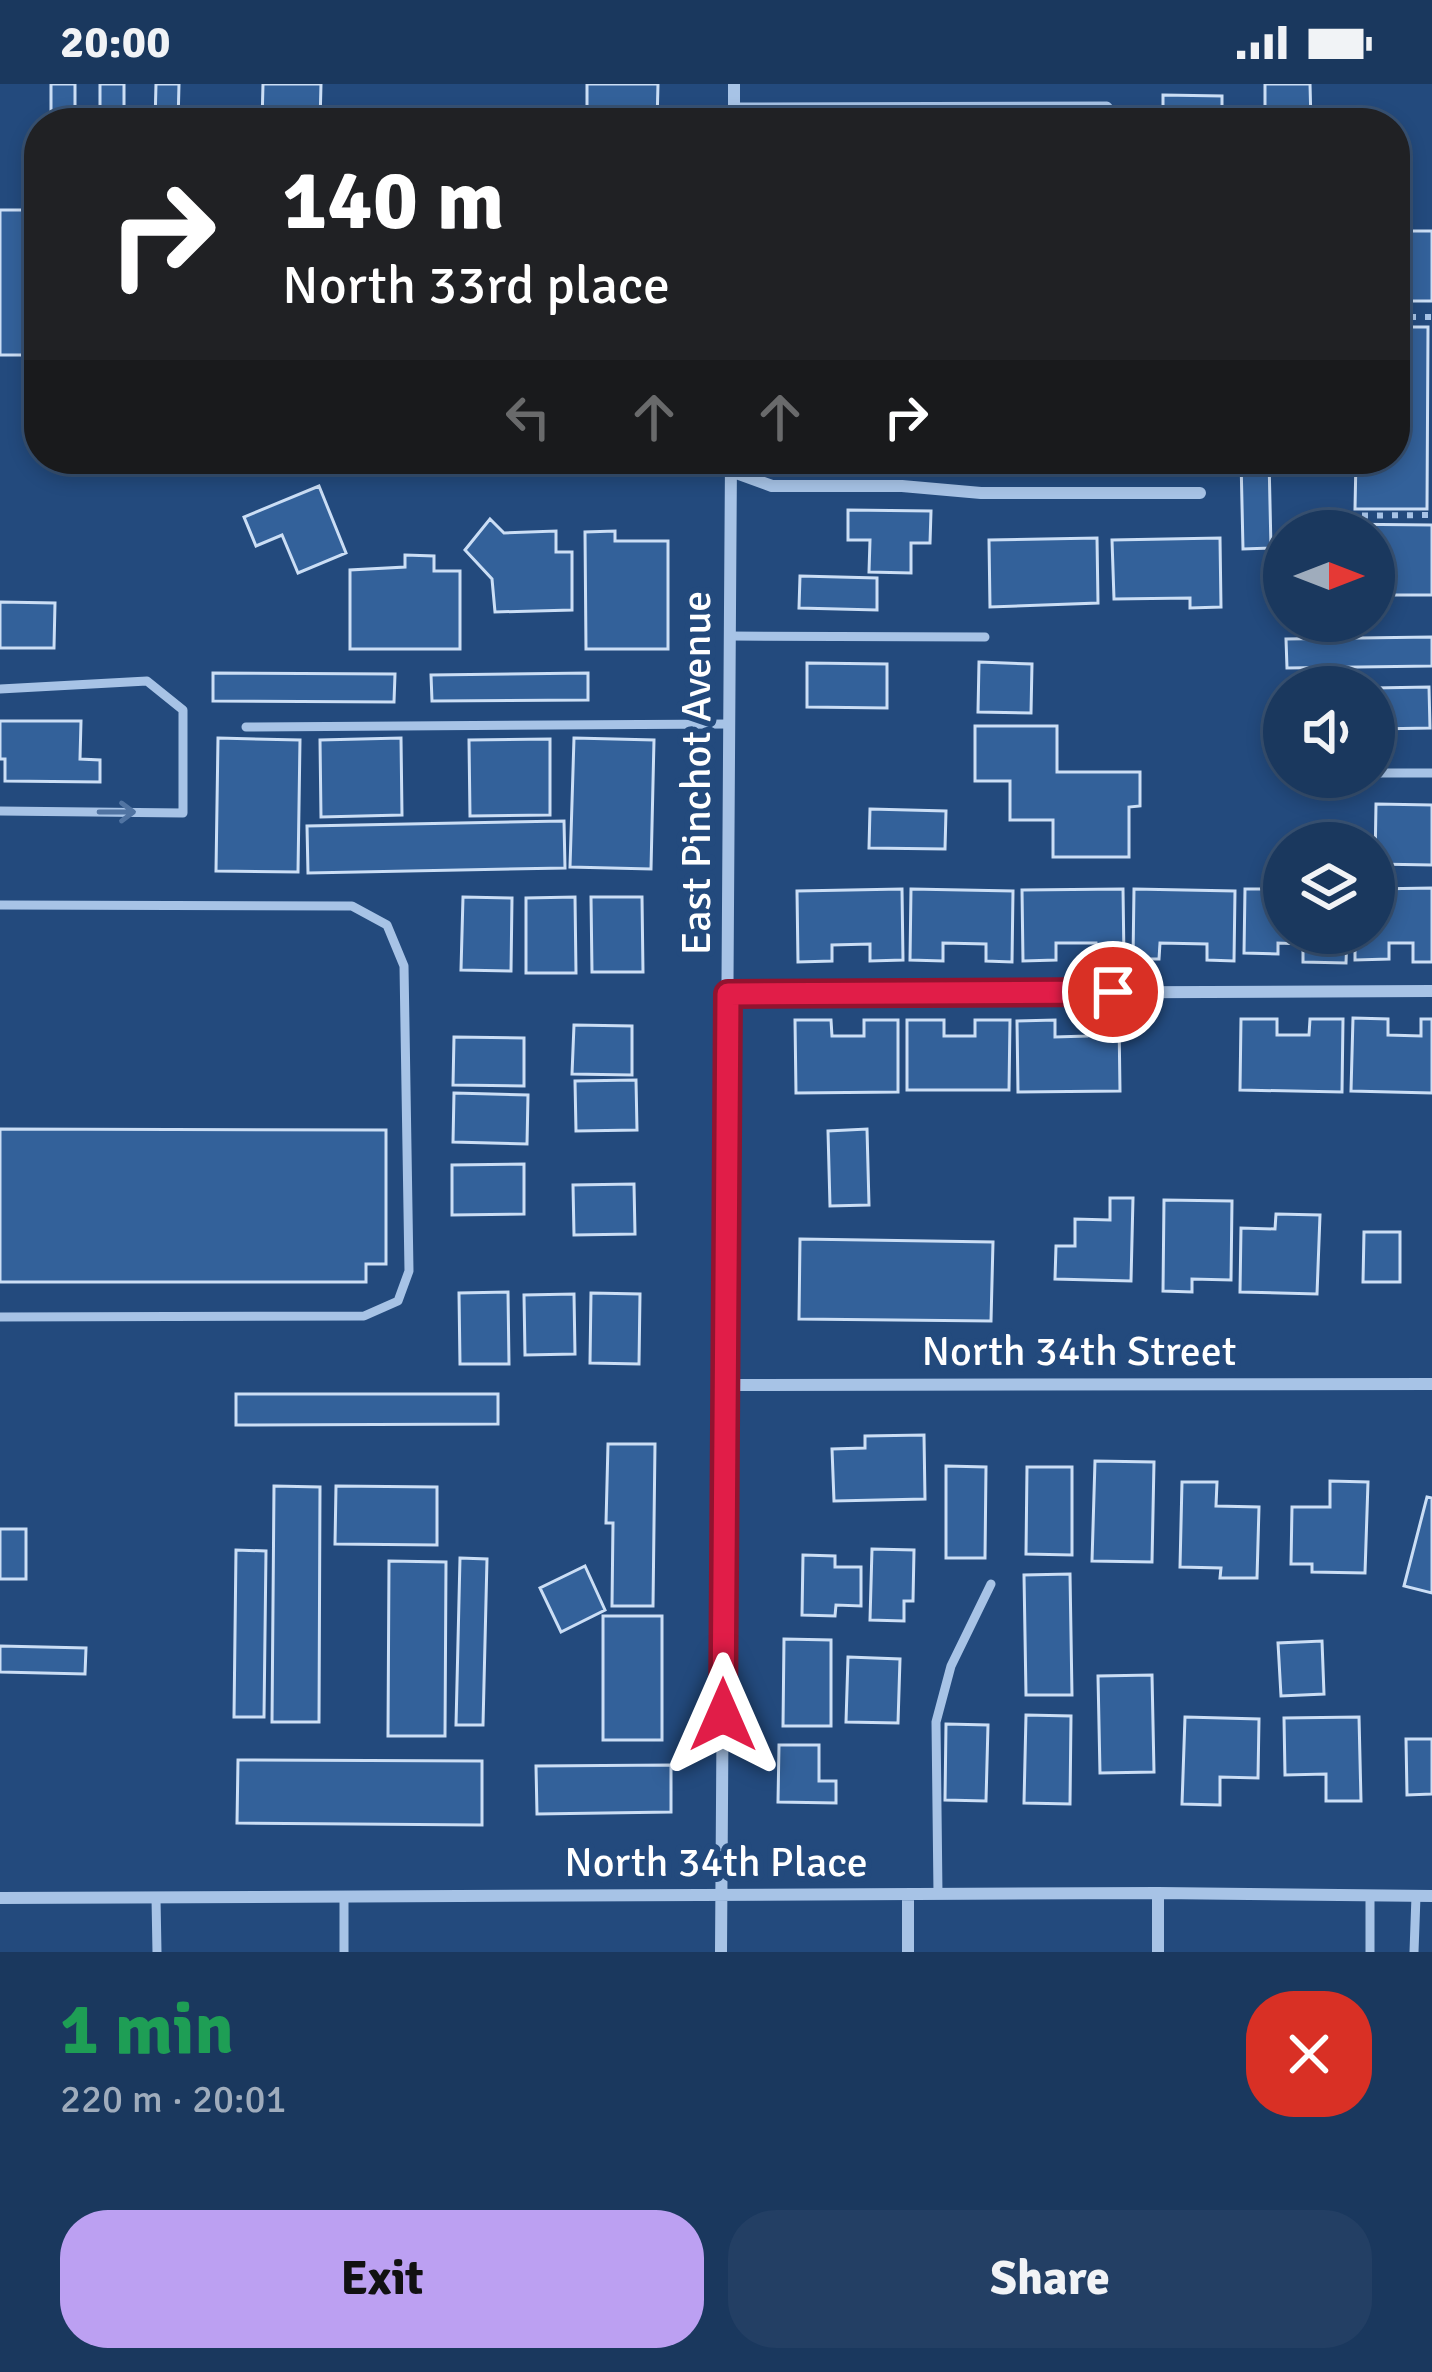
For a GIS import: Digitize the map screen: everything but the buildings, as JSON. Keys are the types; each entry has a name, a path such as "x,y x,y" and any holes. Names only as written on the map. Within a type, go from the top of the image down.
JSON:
{"street":[{"path":"734,84 734,107"},
{"name":"East Pinchot Avenue","path":"721,1952 731,474"},
{"path":"749,474 772,486 1200,493"},
{"path":"728,994 1432,991"},
{"name":"North 34th Street","path":"725,1385 1432,1384"},
{"path":"1158,1893 1158,1952"},
{"path":"908,1894 908,1952"},
{"name":"North 34th Place","path":"0,1898 1432,1896"}],"lane":[{"path":"734,107 1109,108"},
{"path":"730,636 985,637"},
{"path":"0,689 147,681 183,710 183,813 0,811"},
{"path":"246,728 729,724"},
{"path":"1395,773 1432,773"},
{"path":"0,905 352,906 387,925 404,966 409,1271 398,1301 364,1316 0,1317"},
{"path":"938,1894 936,1723 951,1666 991,1584"},
{"path":"1370,1895 1370,1952"},
{"path":"1414,1952 1416,1896"},
{"path":"344,1897 344,1952"},
{"path":"156,1898 157,1952"}],"path":[{"path":"1395,515 1432,515"}],"route":[{"path":"723,1715 728,994 1113,992"}]}
